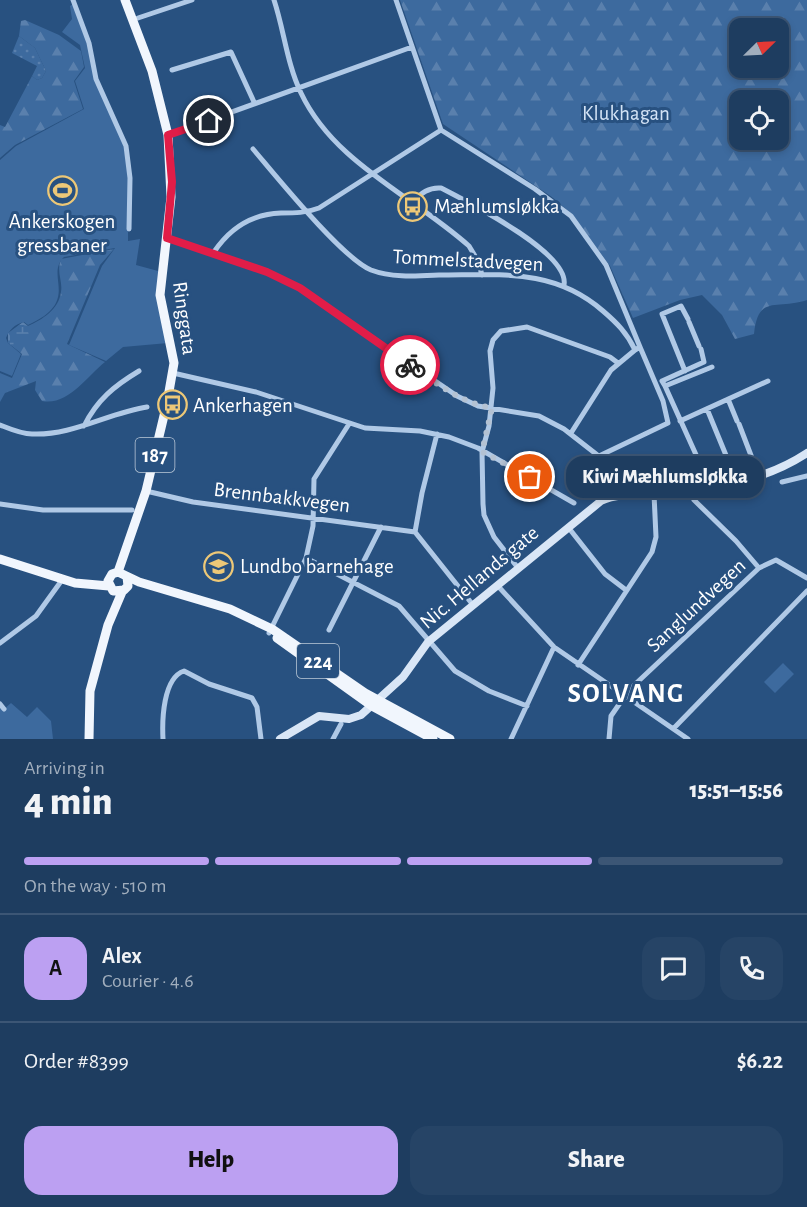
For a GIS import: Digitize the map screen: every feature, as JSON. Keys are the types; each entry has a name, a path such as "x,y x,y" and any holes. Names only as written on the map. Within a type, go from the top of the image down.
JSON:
{"main road":[{"name":"Ringgata","path":"116,587 123,575 146,491 173,373 173,354 160,295 172,182 168,135 156,82 125,0"},
{"name":"Nic. Hellands gate","path":"280,739 314,717 323,715 355,718 403,677 428,642 601,501 623,495 706,489 767,474 807,453"},
{"name":"224","path":"0,559 62,580 116,587 162,589"},
{"path":"89,739 90,691 116,587 123,575"},
{"name":"224","path":"123,575 162,589 209,601 258,623 271,631 313,667 434,739"},
{"name":"224","path":"375,703 450,739"}],"street":[{"path":"74,0 89,43 96,79 126,146 130,178 129,229"},
{"path":"138,18 189,0"},
{"path":"274,0 298,87 326,135 468,246 474,253 482,275"},
{"path":"396,0 441,130 535,189 570,216 606,265 638,348 669,419 668,423 599,456"},
{"path":"168,135 254,102 412,48"},
{"path":"172,70 231,52 254,102"},
{"path":"214,252 228,235 251,220 279,213 309,212 441,130"},
{"name":"Tommelstadvegen","path":"253,149 344,250 372,270 396,275 533,277 564,285 615,321 638,348"},
{"path":"413,202 424,192 435,188 467,202 549,255 562,268 564,285"},
{"path":"167,238 214,252 267,272 300,288 457,396 478,406 539,416 571,433 617,473 623,495"},
{"path":"685,371 662,314 681,306 704,362 685,371 663,381 702,468 706,489"},
{"path":"518,568 494,537 484,515 482,452 492,408 490,346 496,335 509,328 527,327 610,357 618,363"},
{"path":"571,433 601,384 618,363 638,348"},
{"path":"665,387 712,367"},
{"path":"84,426 92,411 108,392 139,370"},
{"path":"173,373 256,392 365,428 437,434 482,452 574,502"},
{"path":"680,421 768,381"},
{"path":"707,409 730,465 734,468 752,458 728,399"},
{"path":"0,425 32,434 84,426 147,407"},
{"path":"271,631 306,558 314,517 314,479 349,424"},
{"path":"437,434 422,493 416,532 473,605"},
{"path":"782,482 807,476"},
{"name":"Brennbakkvegen","path":"146,491 194,502 416,532"},
{"path":"578,665 655,547 654,494"},
{"path":"694,500 736,541 759,568"},
{"path":"0,504 43,510 132,510"},
{"path":"568,526 605,574 626,590"},
{"path":"329,630 381,527"},
{"path":"306,558 399,606 428,642 463,677 526,706"},
{"name":"Sanglundvegen","path":"609,739 611,716 626,695 759,568 776,560 807,578"},
{"path":"0,643 36,616 62,580"},
{"path":"497,585 554,647 688,739"},
{"path":"674,728 807,591"},
{"path":"512,739 554,647"},
{"path":"163,739 164,714 170,687 174,677 184,672 209,684 252,698 256,707 261,739"},
{"path":"333,739 341,724"}],"green space":[{"name":"Klukhagan","path":"400,0 807,0 807,300 764,308 756,321 754,334 735,339 722,315 702,295 680,300 633,318 610,266 573,215 552,197 443,124"},
{"path":"73,4 86,38 92,66 124,146 128,176 128,241 140,239 136,265 158,271 158,303 168,343 123,347 106,361 69,345 102,266 115,248 64,257 59,264 58,298 54,307 28,325 24,322 15,326 7,335 8,343 21,354 12,376 0,371 0,160 16,146 84,109 75,81 85,68 80,45 62,32 72,19 70,6"},
{"path":"25,20 59,35 81,51 84,67 74,81 83,109 15,145 0,158 0,125 5,127 32,76 37,80 42,78 46,71 35,48 19,36 21,21"},
{"path":"19,36 35,48 46,71 42,78 37,80 32,76 37,66 12,53"},
{"path":"114,249 100,265 67,344 105,362 69,395 60,399 42,401 35,390 36,381 5,393 0,402 0,373 12,378 22,354 8,343 8,333 23,322 28,326 39,321 57,304 61,288 59,268 61,259"},
{"path":"19,325 24,325 30,335 22,346 10,345 10,333"},
{"path":"783,663 794,674 775,693 764,682"},
{"path":"11,703 27,717 37,707 51,721 53,739 0,739 0,708 3,710"}],"way so far":[{"path":"410,365 457,396 478,406 492,408 487,441 482,452 530,477"}],"place":[{"name":"Ankerskogen gressbaner","path":"62,190"},
{"name":"Mæhlumsløkka","path":"413,206"},
{"name":"Ankerhagen","path":"172,405"},
{"name":"Kiwi Mæhlumsløkka","path":"530,477"},
{"name":"Lundbo barnehage","path":"219,566"}],"district":[{"name":"SOLVANG","path":"626,693"}],"route":[{"path":"209,121 168,135 172,182 167,238 214,252 267,272 300,288 336,311 410,365"}]}
